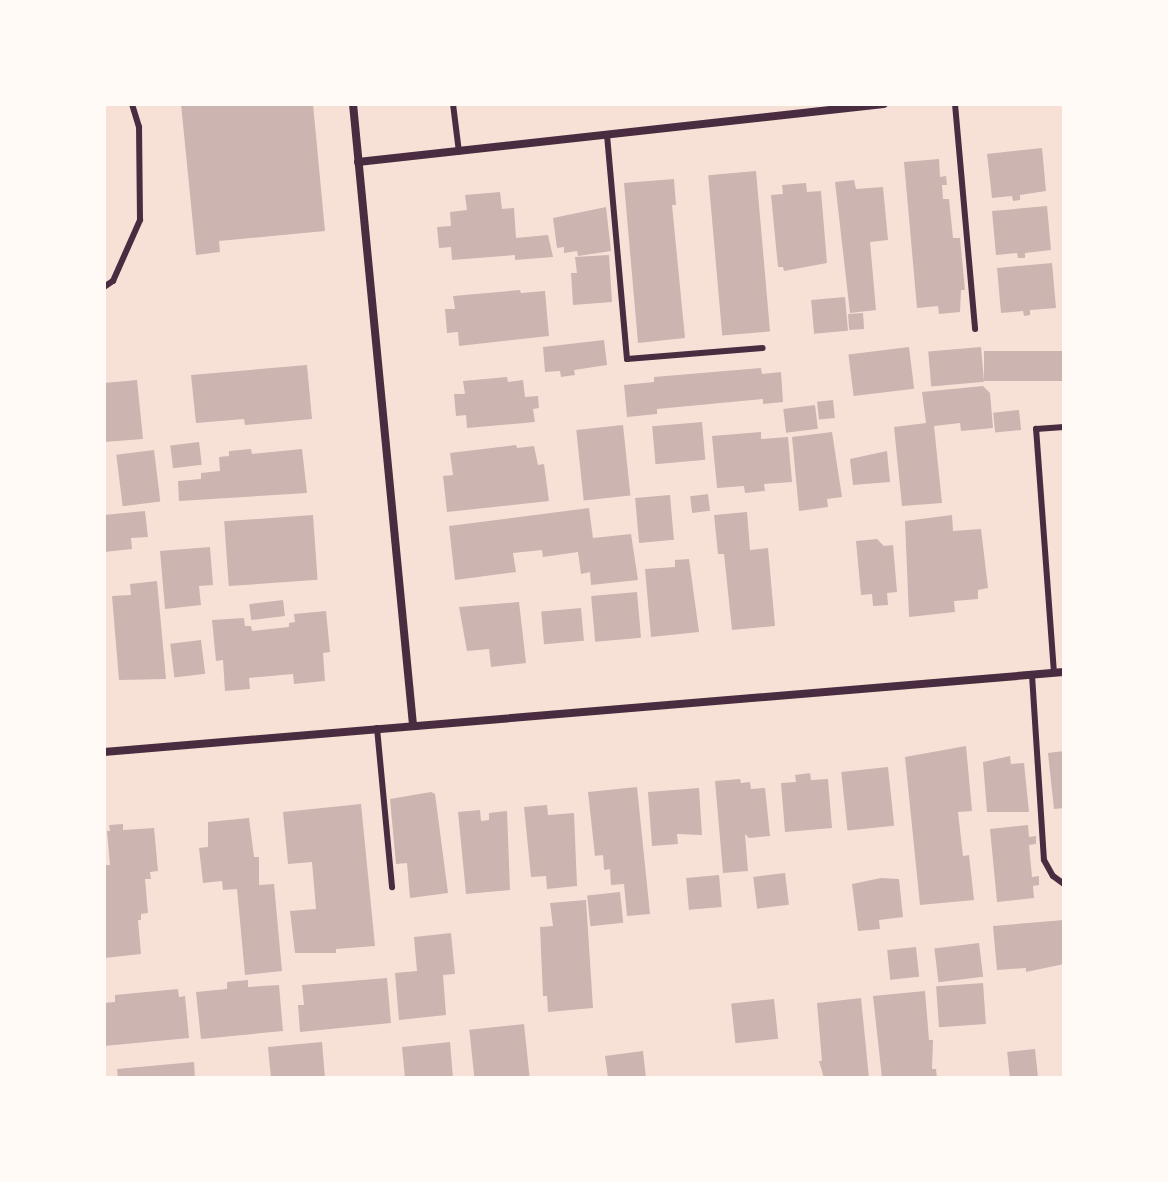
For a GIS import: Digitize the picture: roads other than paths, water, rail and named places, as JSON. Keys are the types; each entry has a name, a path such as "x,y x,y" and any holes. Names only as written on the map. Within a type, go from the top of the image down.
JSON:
{"street":[{"path":"353,104 413,725"},
{"path":"358,162 884,104"},
{"path":"104,752 1059,673"}],"lane":[{"path":"104,287 113,281 140,220 139,127 132,104"},
{"path":"453,104 459,152"},
{"path":"955,104 975,329"},
{"path":"607,135 627,359 763,348"},
{"path":"1059,673 1036,429 1064,427"},
{"path":"1032,675 1044,860 1053,876 1064,884"},
{"path":"377,728 392,887"}]}
